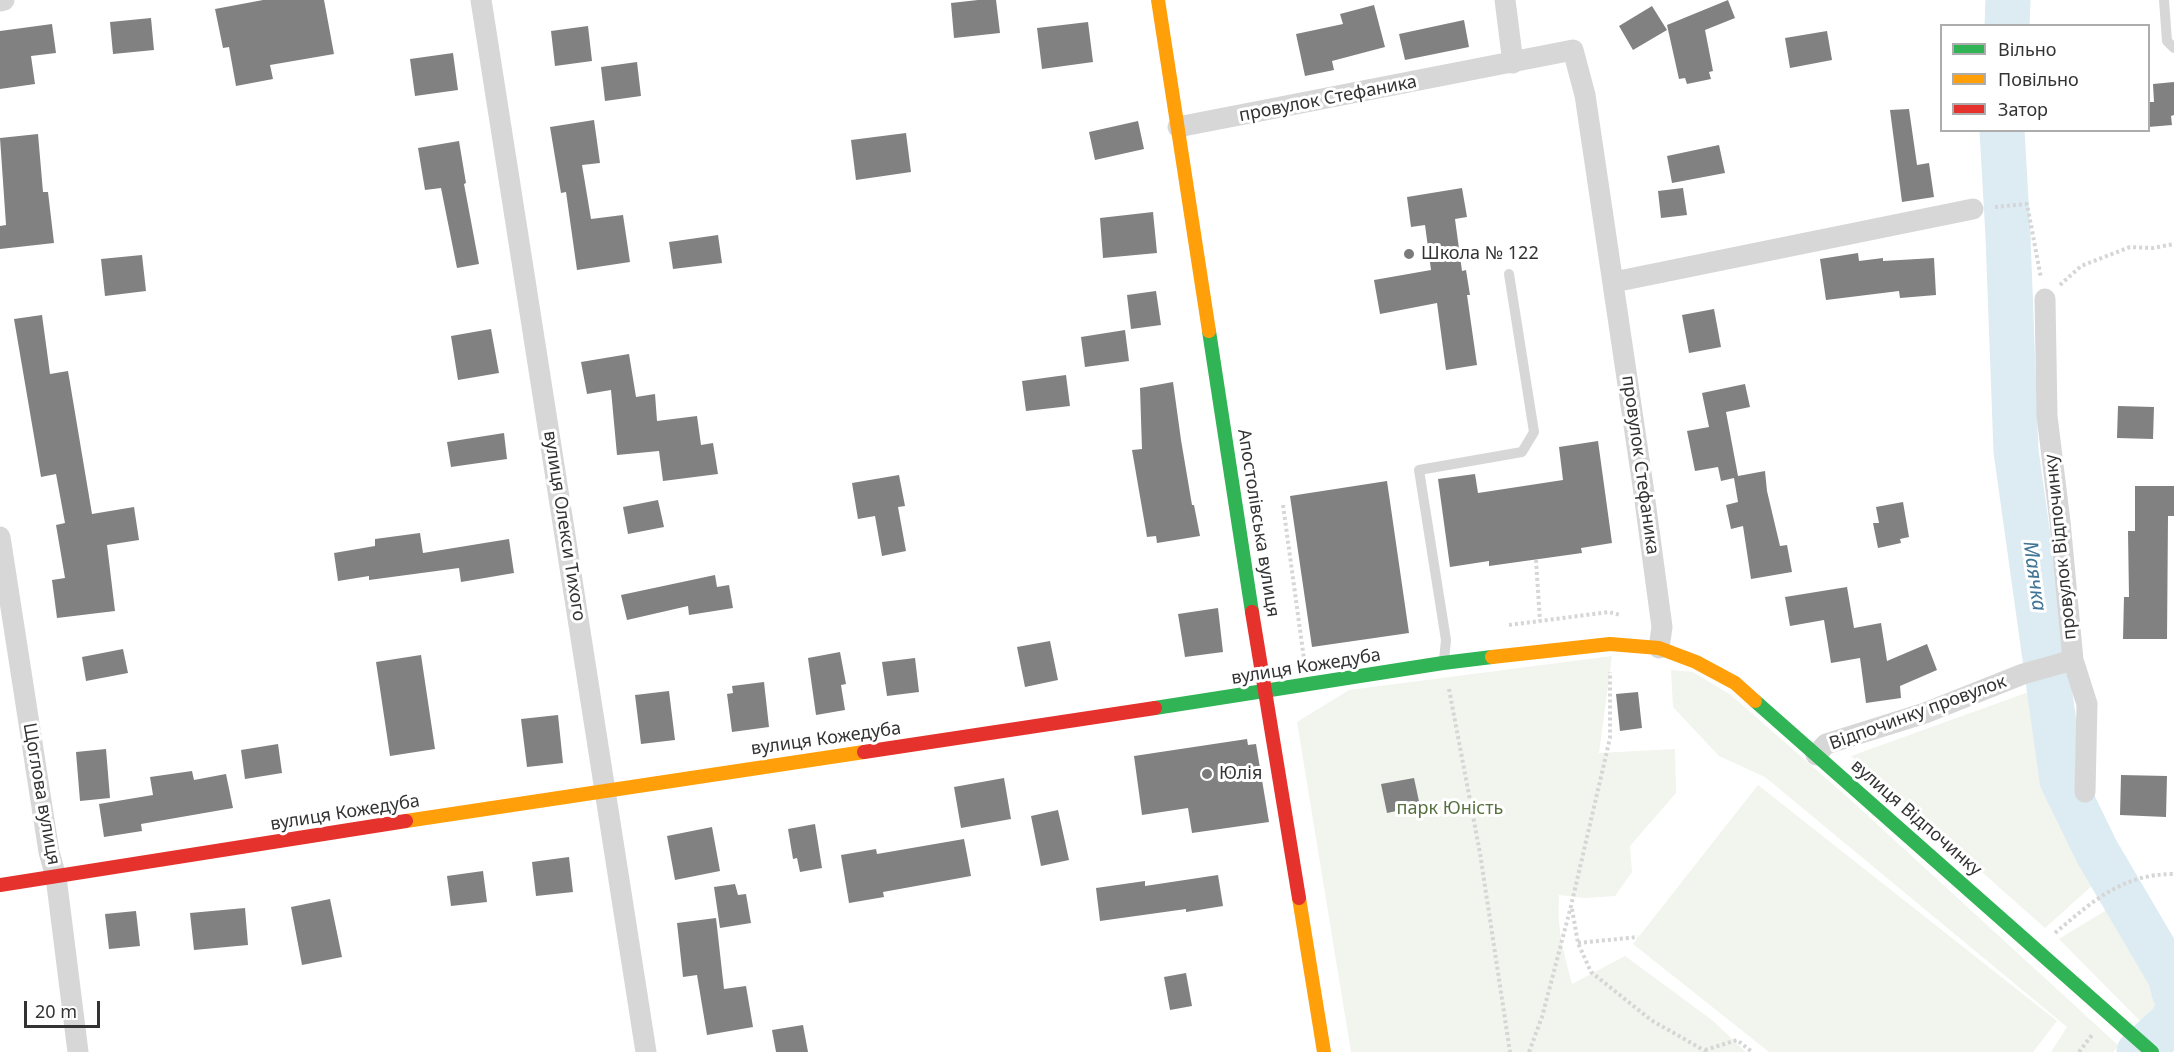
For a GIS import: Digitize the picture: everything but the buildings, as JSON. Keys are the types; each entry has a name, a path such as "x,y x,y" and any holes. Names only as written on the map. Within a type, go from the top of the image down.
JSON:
{"street":[{"name":"вулиця Олекси Тихого","path":"481,0 646,1052"},
{"name":"Апостолівська вулиця","path":"1158,0 1265,693 1324,1052"},
{"path":"1504,0 1513,63"},
{"name":"провулок Стефаника","path":"1178,128 1573,50 1586,95 1614,282 1660,637"},
{"path":"1614,282 1973,208"},
{"name":"провулок Відпочинку","path":"2045,299 2047,416 2060,522 2065,663 2087,704 2085,792"},
{"name":"Щоглова вулиця","path":"0,537 49,852 56,877 78,1052"},
{"name":"вулиця Кожедуба","path":"0,885 605,790 1265,693 1443,663 1660,637"},
{"name":"вулиця Відпочинку","path":"1660,637 1696,662 1735,683 2152,1052"},
{"name":"Відпочинку провулок","path":"1816,755 1826,744 1925,713 2023,674 2065,663"}],"lane":[{"path":"2164,0 2166,41 2174,48"},
{"path":"1443,663 1446,640 1419,470 1522,452 1534,432 1509,274"}],"path":[{"path":"1973,208 2027,204 2045,299"},
{"path":"2045,299 2081,266 2130,248 2153,248 2174,244"},
{"path":"1283,505 1306,686"},
{"path":"1536,560 1540,621"},
{"path":"1498,627 1609,612 1660,637"},
{"path":"1529,1052 1542,1017 1571,906 1610,738 1610,644"},
{"path":"1262,667 1304,659"},
{"path":"1443,663 1480,853 1510,1052"},
{"path":"2036,947 2095,899 2132,879 2158,874 2174,874"},
{"path":"1571,906 1578,944 1591,972 1651,1020 1705,1051 1737,1040 1752,1052"},
{"path":"1578,944 1638,937"}],"green space":[{"name":"парк Юність","path":"1612,656 1599,753 1675,749 1676,793 1630,846 1632,872 1615,896 1585,898 1559,895 1560,930 1572,984 1625,956 1712,1020 1746,1052 1351,1052 1297,722 1349,690"},
{"path":"1671,670 1693,672 1731,695 1854,803 2119,1046 2113,1052 2051,1052 2067,1027 1765,777 1719,756 1673,707"},
{"path":"2035,692 2046,777 2105,874 2045,928 1851,756 2026,693"},
{"path":"1758,785 2057,1021 2033,1052 1769,1052 1633,944"},
{"path":"2121,901 2158,1004 2141,1022 2059,939"}],"waterway":[{"name":"Маячка","path":"2007,24 2008,0"},
{"name":"Маячка","path":"2002,132 2016,451 2062,780 2097,852 2170,976 2174,992"},
{"name":"Маячка","path":"2139,1052 2171,1023 2174,1017"}],"traffic: fast":[{"path":"1209,331 1252,612"},
{"path":"1155,708 1492,657"},
{"path":"1755,701 2152,1052"}],"traffic: slow":[{"path":"1158,0 1209,331"},
{"path":"1492,657 1610,644 1659,648 1696,662 1735,683 1755,701"},
{"path":"406,821 864,752"},
{"path":"1299,898 1324,1052"}],"traffic: jam":[{"path":"1252,612 1299,898"},
{"path":"864,752 1155,708"},
{"path":"0,885 406,821"}],"place":[{"name":"Школа № 122","path":"1409,254"},
{"name":"Юлія","path":"1207,774"}]}
